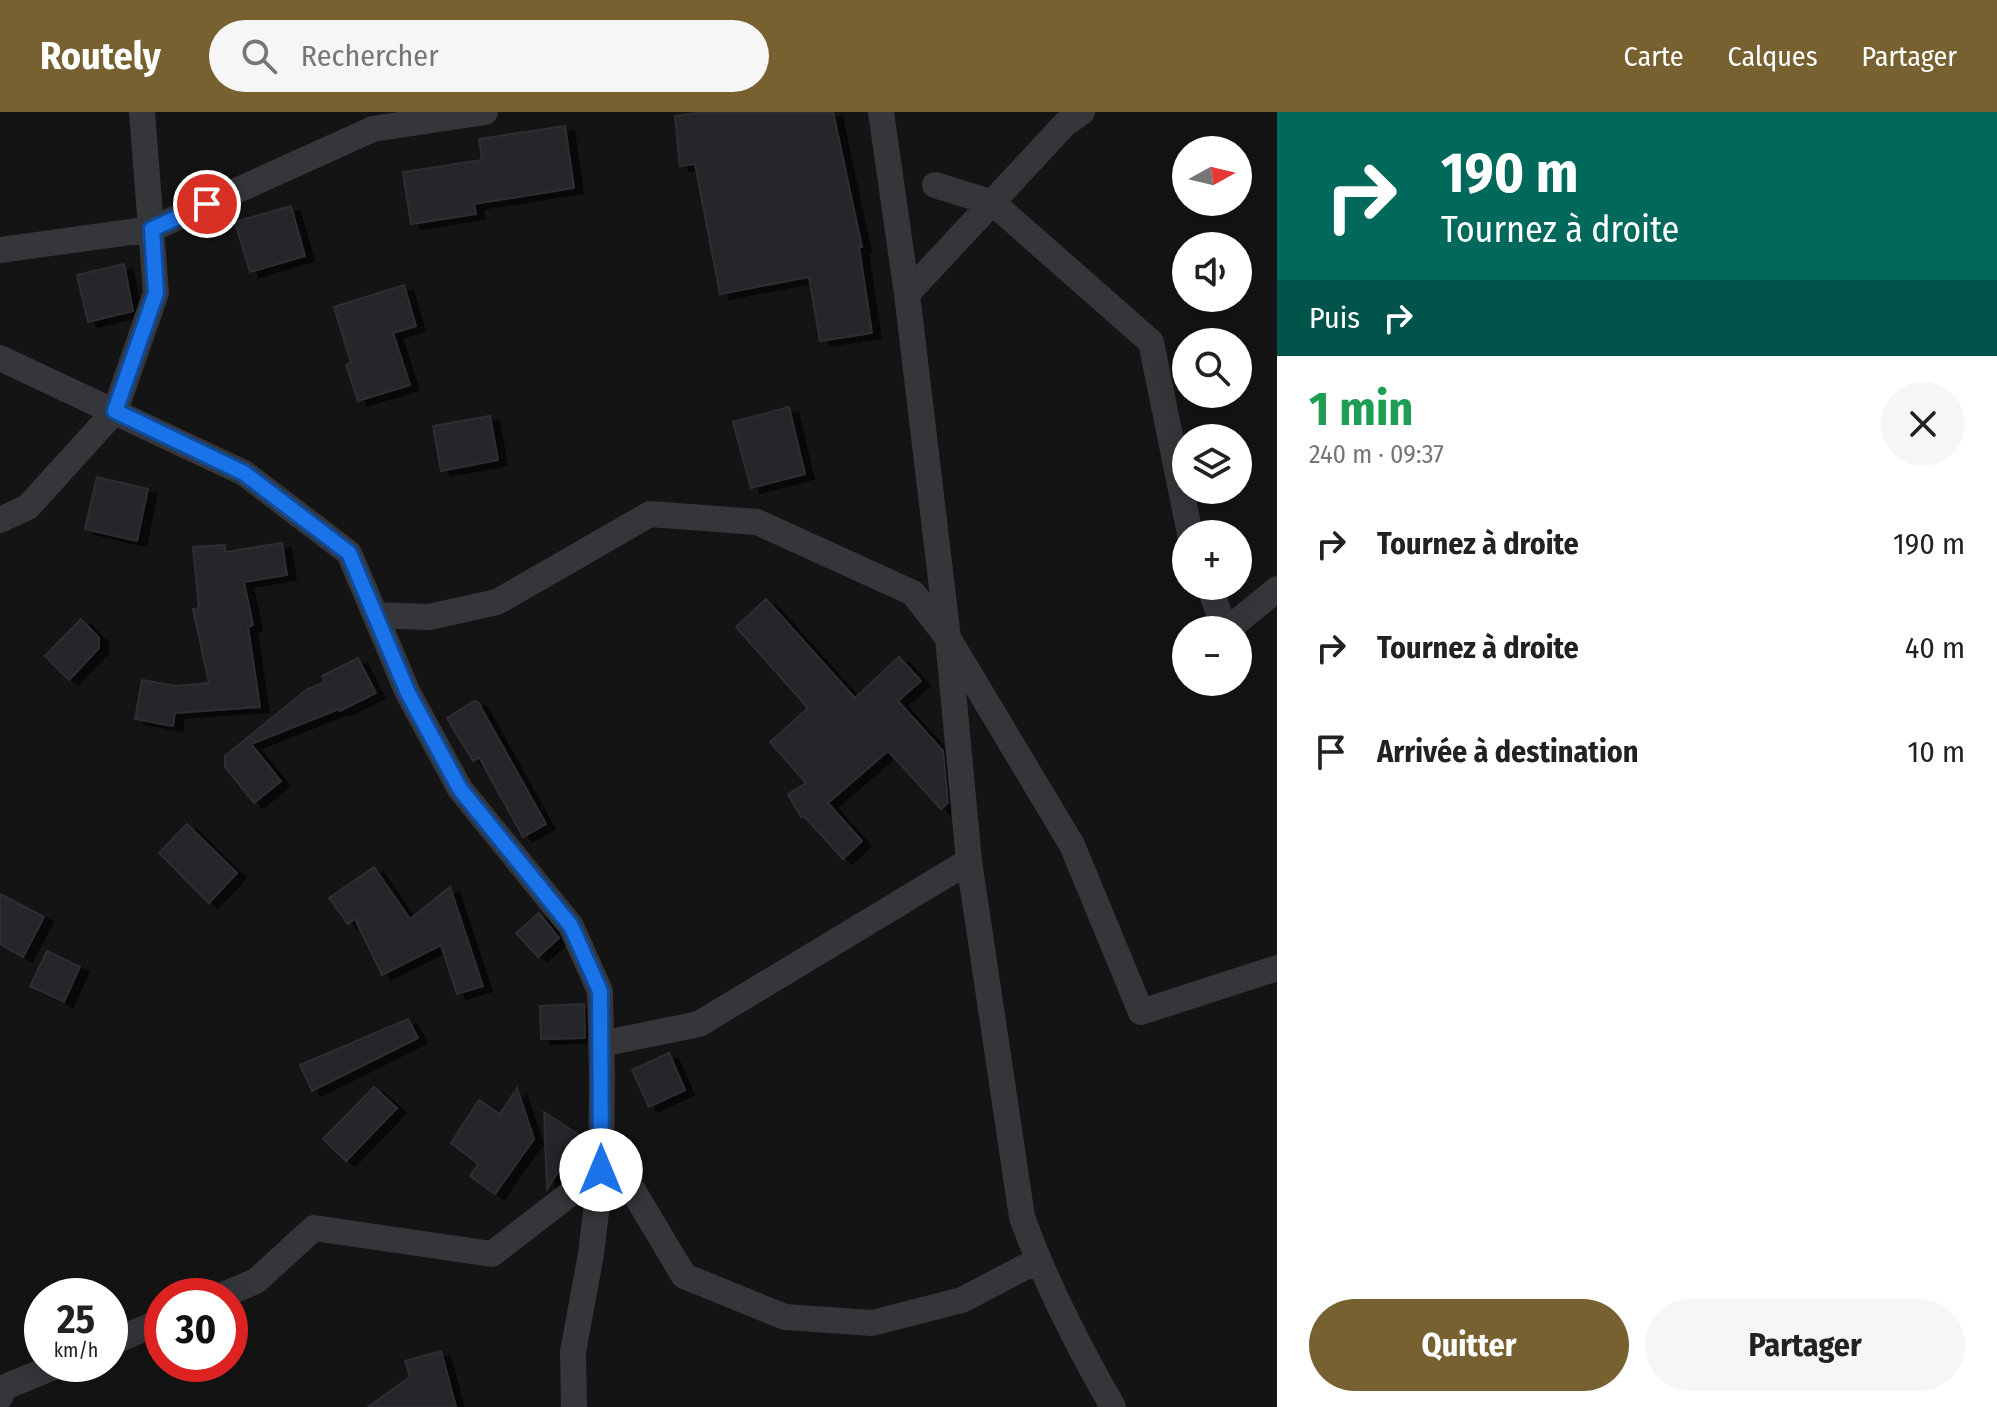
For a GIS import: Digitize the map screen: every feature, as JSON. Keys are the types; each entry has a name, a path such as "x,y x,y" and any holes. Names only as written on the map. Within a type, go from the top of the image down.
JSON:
{"street":[{"path":"0,520 28,507 115,411 156,293 142,112"},
{"path":"0,250 152,229 373,129 485,112"},
{"path":"881,112 907,294 948,638 969,861 1022,1217 1039,1264 1077,1344 1113,1407"},
{"path":"907,294 1065,124 1082,112"},
{"path":"935,185 993,203 1151,342 1187,520"},
{"path":"0,358 244,473 349,553 408,693 460,789 571,926 600,991 601,1044 601,1170 591,1254 573,1352 574,1407"},
{"path":"375,615 429,617 497,602 650,514 757,522 913,593 948,638 1072,845 1141,1012 1277,968"},
{"path":"1243,616 1277,589"},
{"path":"601,1044 699,1024 969,861"},
{"path":"601,1137 684,1276 785,1317 872,1323 962,1300 1025,1267 1039,1264"},
{"path":"248,1284 256,1281 314,1228 492,1254 601,1170"},
{"path":"0,1397 5,1387 24,1379"}],"building":[{"path":"704,112 833,112 862,247 859,247 872,333 820,341 809,277 720,294 695,164 680,166 675,116"},
{"path":"565,126 574,188 474,204 476,214 411,224 403,172 482,160 479,139"},
{"path":"291,206 305,256 250,272 235,222"},
{"path":"124,264 133,311 88,322 77,275"},
{"path":"404,285 416,326 393,333 410,385 358,401 346,365 351,363 334,307"},
{"path":"789,407 805,474 751,488 733,422"},
{"path":"490,416 498,460 441,471 433,426"},
{"path":"97,477 148,489 137,541 85,529"},
{"path":"282,543 287,575 244,582 253,625 248,627 260,707 175,713 173,726 135,719 142,680 176,686 209,683 193,609 199,608 193,547 225,545 225,552"},
{"path":"766,599 855,698 899,657 921,681 898,701 943,751 948,803 941,809 888,751 828,803 862,841 843,859 804,816 801,817 788,794 806,783 770,742 808,708 736,627"},
{"path":"81,619 99,638 99,648 69,680 45,656"},
{"path":"358,658 376,693 340,711 251,744 281,781 254,803 225,767 225,756 306,690 325,682 322,676"},
{"path":"474,701 478,702 546,824 523,837 479,757 473,761 447,718"},
{"path":"187,824 237,873 209,903 159,853"},
{"path":"374,867 410,919 450,887 483,986 457,994 441,945 382,975 355,919 348,924 329,898"},
{"path":"0,894 44,917 23,957 0,944"},
{"path":"539,913 559,938 538,957 516,933"},
{"path":"47,951 80,967 64,1002 30,986"},
{"path":"584,1004 585,1038 541,1039 540,1006"},
{"path":"408,1019 418,1038 312,1091 300,1065"},
{"path":"669,1053 685,1090 649,1107 632,1070"},
{"path":"374,1087 397,1108 346,1161 323,1139"},
{"path":"517,1088 534,1139 495,1194 470,1176 478,1164 451,1143 479,1100 500,1114"},
{"path":"544,1112 581,1136 547,1189"},
{"path":"441,1351 456,1407 368,1407 410,1377 405,1361"}],"route":[{"path":"207,204 152,229 156,293 115,411 244,473 349,553 408,693 460,789 571,926 600,991 601,1170"}]}
